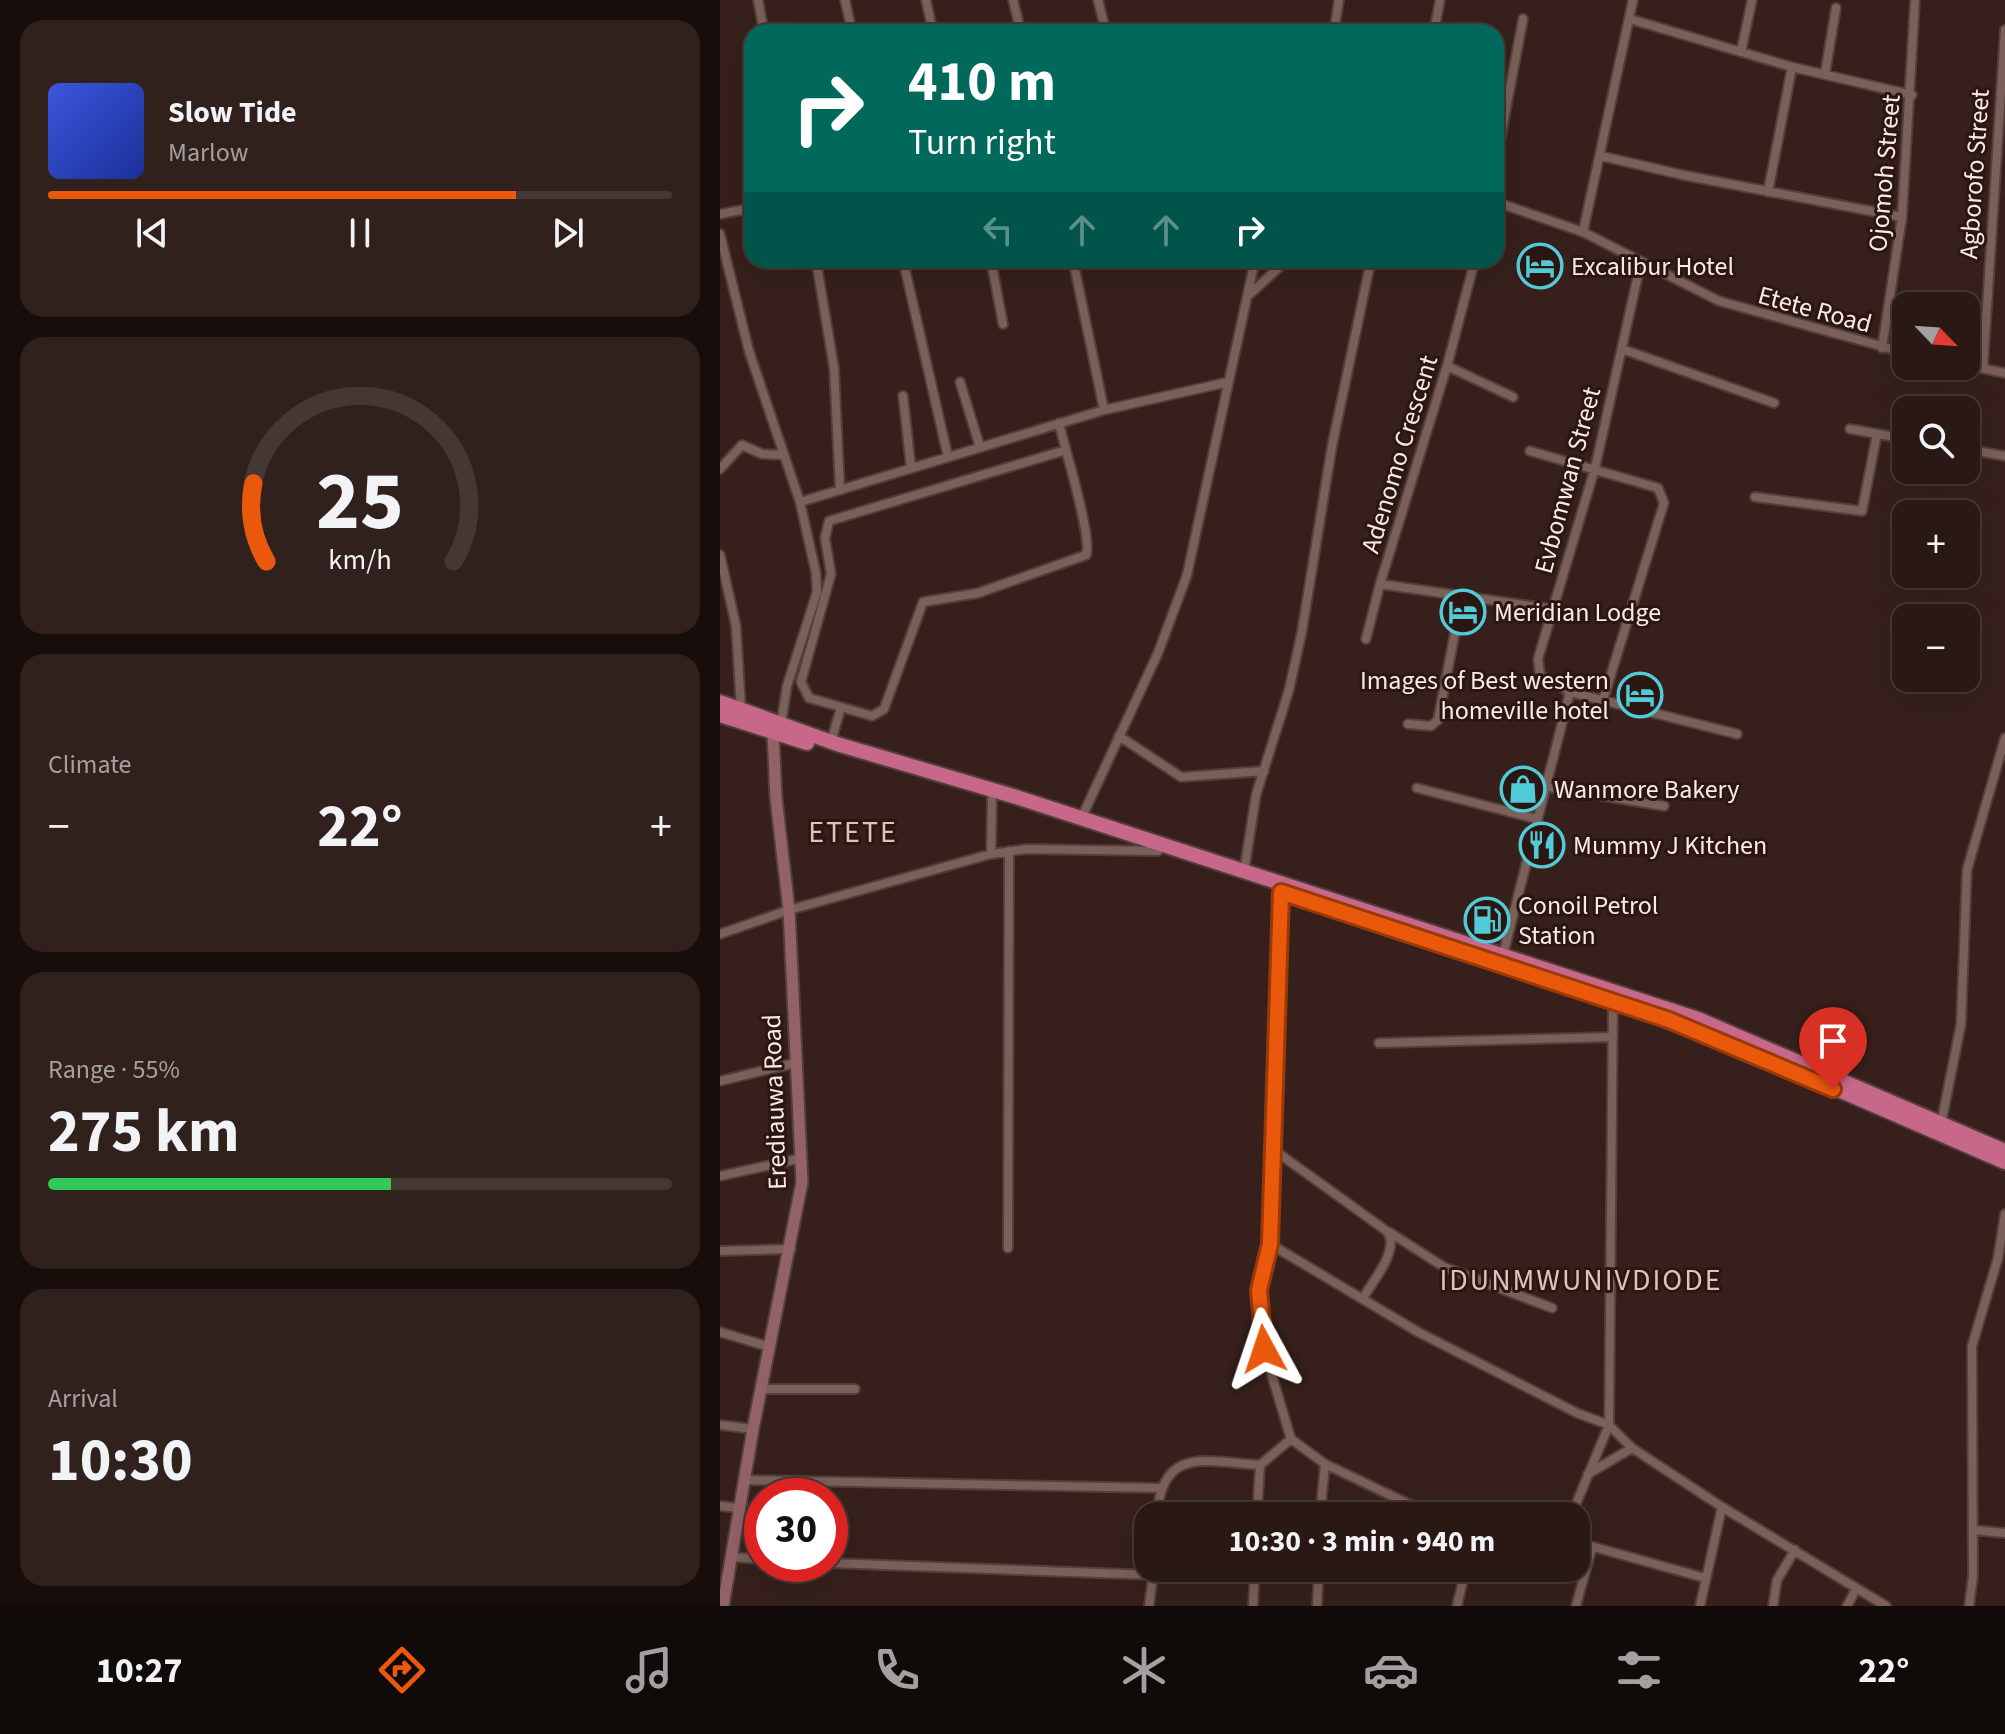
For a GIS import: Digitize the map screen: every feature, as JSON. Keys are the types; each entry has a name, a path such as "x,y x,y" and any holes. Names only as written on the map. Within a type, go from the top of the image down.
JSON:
{"highway":[{"path":"720,702 741,709 777,729 1158,851 1697,1030 1816,1074 2005,1151"},
{"path":"720,715 831,742 1081,819 1698,1019 2005,1162"}],"street":[{"path":"758,0 762,24"},
{"path":"845,0 850,24"},
{"path":"926,0 931,24"},
{"path":"1013,0 1019,24"},
{"path":"1098,0 1104,24"},
{"path":"1335,24 1339,0"},
{"path":"1436,24 1440,0"},
{"path":"1583,232 1633,0"},
{"path":"1741,52 1752,0"},
{"name":"Ojomoh Street","path":"1882,348 1902,217 1912,95 1915,0"},
{"path":"1825,74 1836,8"},
{"path":"1504,120 1523,19"},
{"path":"1630,19 1792,67 1912,95"},
{"name":"Agborofo Street","path":"1983,368 2005,30"},
{"path":"1768,192 1792,67"},
{"path":"1601,156 1902,217"},
{"name":"Etete Road","path":"1504,205 1583,232 1746,311 1892,350"},
{"path":"720,214 744,210"},
{"path":"720,234 749,351 800,502 816,573 817,592 787,686 777,729"},
{"name":"Evbomwan Street","path":"1641,262 1595,468 1538,659 1540,675 1570,692 1737,734"},
{"path":"817,268 834,368 840,490"},
{"path":"905,268 948,457"},
{"path":"992,268 1003,324"},
{"path":"1075,268 1104,410"},
{"path":"1081,819 1158,653 1187,575 1254,268"},
{"path":"1249,295 1278,268"},
{"path":"1244,872 1264,771 1289,690 1302,631 1332,446 1369,268"},
{"name":"Adenomo Crescent","path":"1473,268 1447,366 1380,584 1552,609"},
{"path":"1622,349 1774,403"},
{"path":"1447,366 1513,397"},
{"path":"1980,367 2005,373"},
{"path":"960,382 980,447"},
{"path":"800,502 1104,410 1228,382"},
{"path":"903,396 911,468"},
{"path":"1059,423 1066,450 1089,549 1086,555 978,593 923,602 884,709 872,716 809,698 801,682 831,574 825,538 829,521 1066,450"},
{"path":"1850,429 1892,437"},
{"path":"1755,497 1862,511 1877,434"},
{"path":"720,469 742,445 762,454 784,455"},
{"path":"1530,451 1658,488 1664,503 1603,700"},
{"path":"1980,452 2005,456"},
{"path":"720,555 734,611 741,709"},
{"path":"1366,639 1380,584"},
{"path":"1408,724 1431,726 1438,720 1462,596"},
{"path":"1503,955 1570,692"},
{"path":"831,742 841,707"},
{"name":"Erediauwa Road","path":"744,1478 802,1182 789,910 776,798 777,729"},
{"path":"1119,736 1181,777 1264,771"},
{"path":"1941,1124 1961,1024 1967,870 2005,738"},
{"path":"1544,786 1664,806"},
{"path":"1417,788 1537,819"},
{"path":"991,854 992,798"},
{"path":"720,934 789,910 991,854 1009,851 1158,851"},
{"path":"1008,1248 1009,851"},
{"path":"1281,892 1270,1244 1259,1290 1264,1349 1291,1439 1325,1464 1405,1502"},
{"path":"1576,1502 1609,1425 1613,1001"},
{"path":"1379,1043 1613,1037"},
{"path":"720,1081 795,1063"},
{"path":"1274,1150 1388,1232 1444,1267 1552,1308"},
{"path":"720,1176 802,1158"},
{"path":"1969,1606 1973,1530 1972,1346 1998,1258 2005,1214"},
{"path":"1363,1298 1391,1249 1392,1239 1388,1232"},
{"path":"1270,1244 1418,1332 1577,1413 1609,1425 1632,1448 1722,1507 1886,1606"},
{"path":"720,1251 791,1249"},
{"path":"720,1332 770,1347"},
{"path":"762,1389 855,1389"},
{"path":"720,1425 753,1429"},
{"path":"1158,1502 1159,1488 1173,1470 1191,1461 1260,1465 1291,1439"},
{"path":"1587,1474 1632,1448"},
{"path":"1321,1502 1325,1464"},
{"path":"1258,1502 1260,1465"},
{"name":"Erediauwa Road","path":"723,1598 744,1480"},
{"path":"848,1482 1159,1488"},
{"path":"720,1506 739,1508"},
{"path":"1700,1606 1722,1507"},
{"path":"1973,1530 2005,1533"},
{"path":"1576,1606 1592,1547 1705,1578"},
{"path":"1773,1606 1777,1580 1795,1550"},
{"path":"731,1557 744,1558"},
{"path":"848,1563 1134,1571"},
{"path":"1149,1606 1152,1582"},
{"path":"1255,1582 1255,1606"},
{"path":"1317,1606 1318,1582"},
{"path":"1457,1606 1463,1582"},
{"path":"1847,1606 1856,1589"}],"place":[{"name":"Excalibur Hotel","path":"1540,266"},
{"name":"Meridian Lodge","path":"1463,612"},
{"name":"Images of Best western homeville hotel","path":"1640,695"},
{"name":"Wanmore Bakery","path":"1523,789"},
{"name":"Mummy J Kitchen","path":"1542,845"},
{"name":"Conoil Petrol Station","path":"1487,920"}],"district":[{"name":"ETETE","path":"853,832"},
{"name":"IDUNMWUNIVDIODE","path":"1581,1280"}],"route":[{"path":"1264,1349 1259,1290 1270,1244 1281,892 1669,1020 1833,1089"}]}
